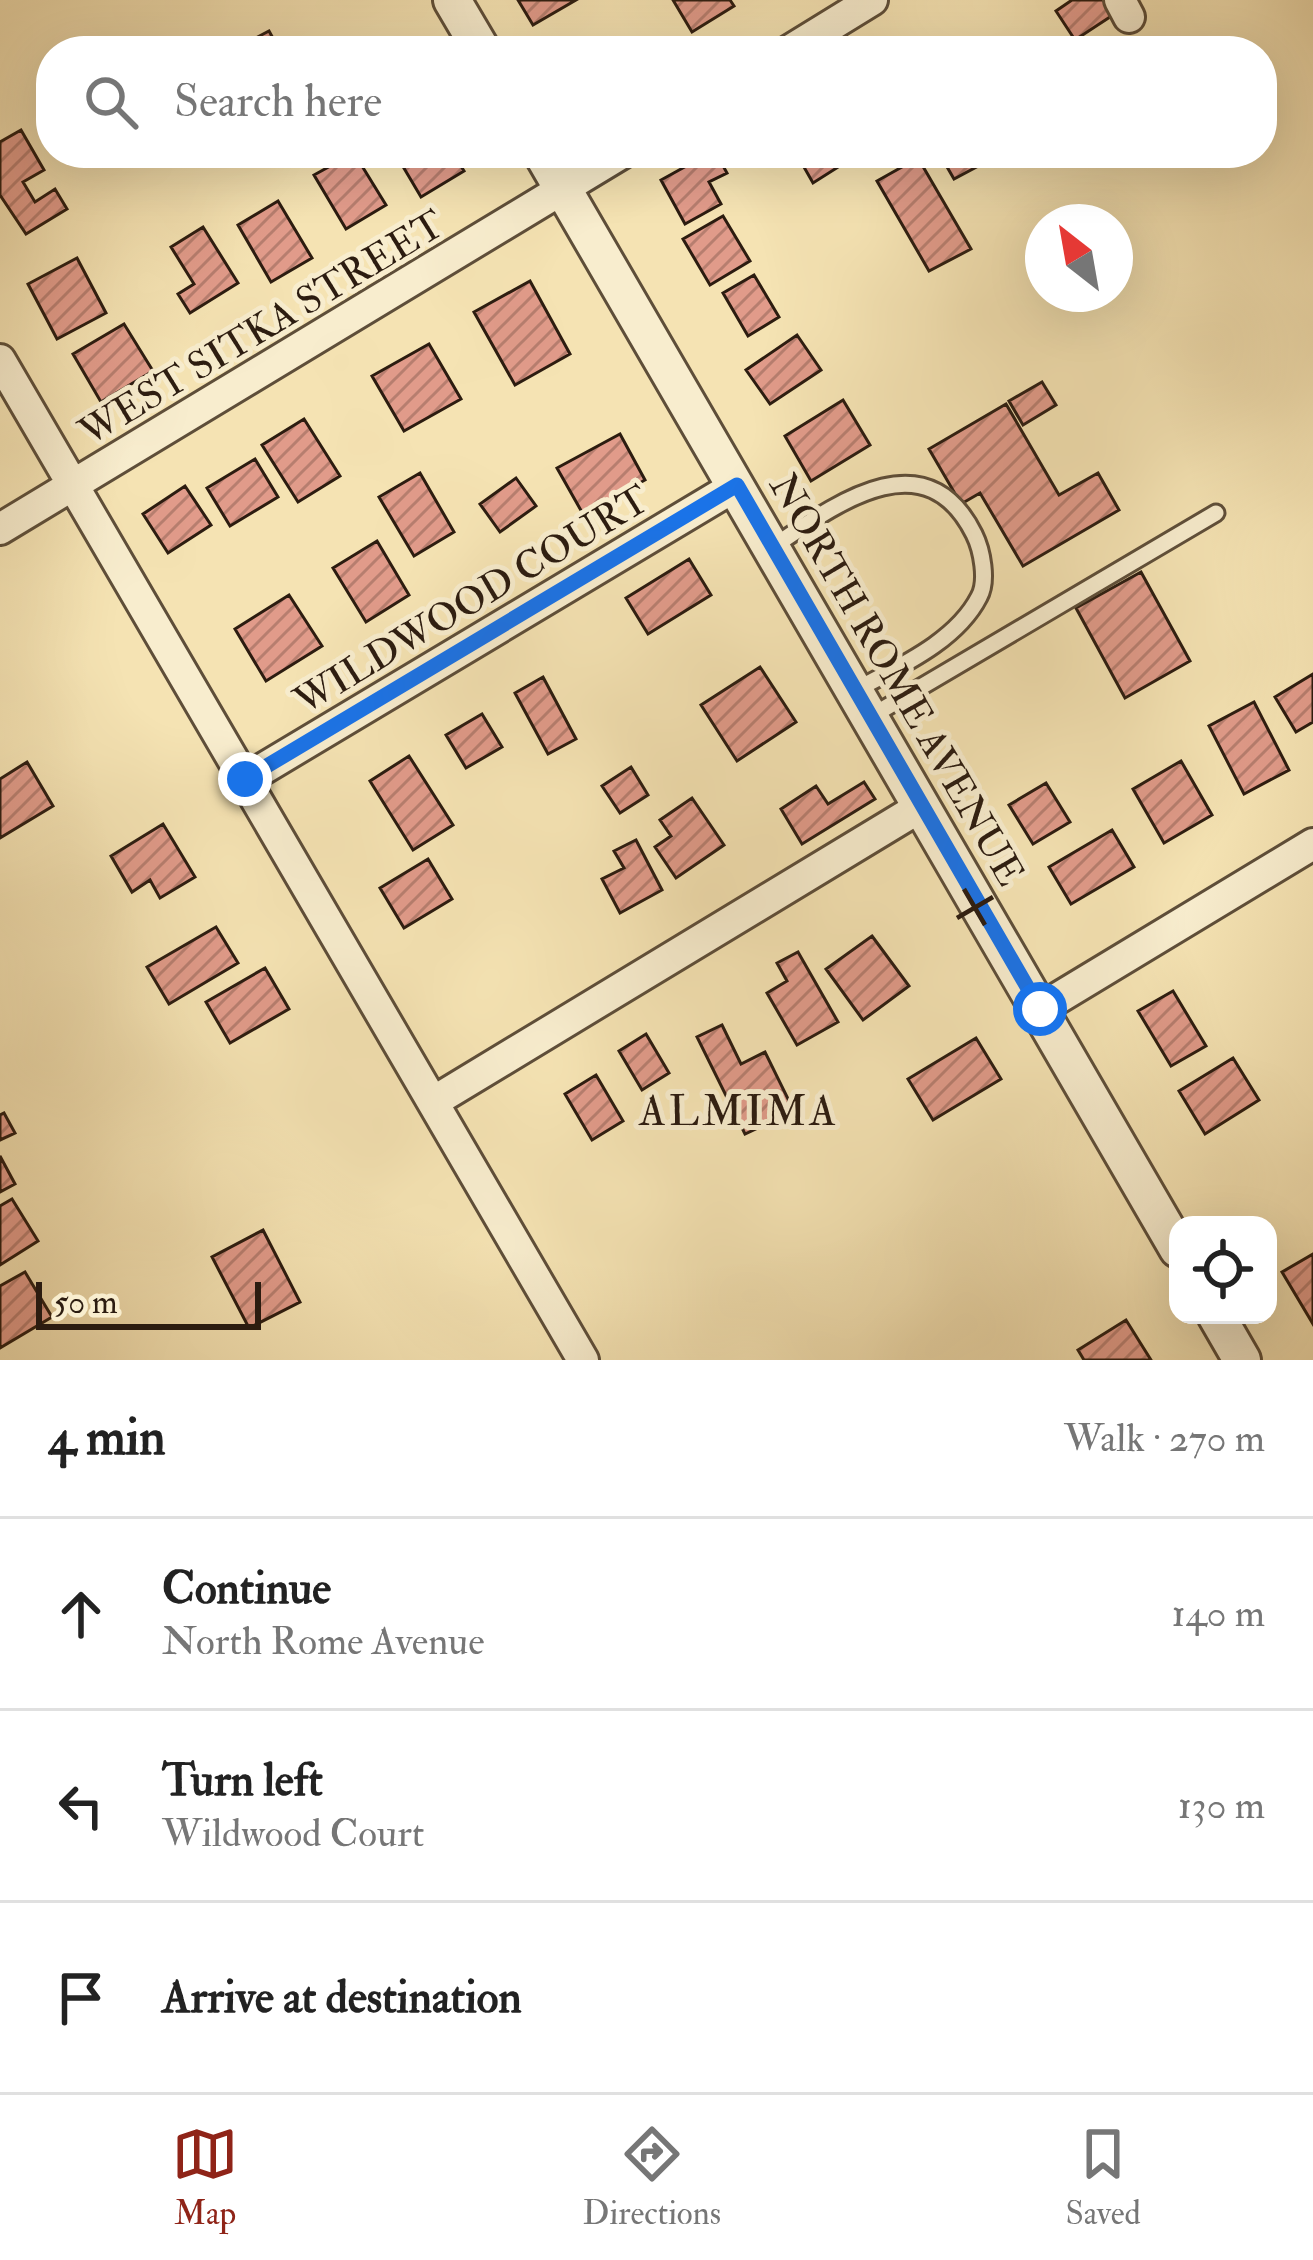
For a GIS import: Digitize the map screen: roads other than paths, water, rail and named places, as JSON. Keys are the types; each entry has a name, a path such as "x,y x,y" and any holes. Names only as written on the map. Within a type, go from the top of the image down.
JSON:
{"street":[{"path":"452,0 473,36"},
{"path":"813,36 872,0"},
{"name":"NORTH ROME AVENUE","path":"551,168 1169,1233"},
{"name":"WEST SITKA STREET","path":"0,529 597,168"},
{"path":"0,360 583,1360"},
{"name":"WILDWOOD COURT","path":"245,779 737,485"},
{"path":"434,1102 922,806"},
{"path":"1040,1009 1313,844"},
{"path":"1221,1324 1242,1360"}],"lane":[{"path":"773,547 865,489 902,483 929,489 953,507 975,535 983,570 981,595 863,704"},
{"path":"863,704 1216,513"}],"district":[{"name":"ALMIMA","path":"739,1110"}]}
